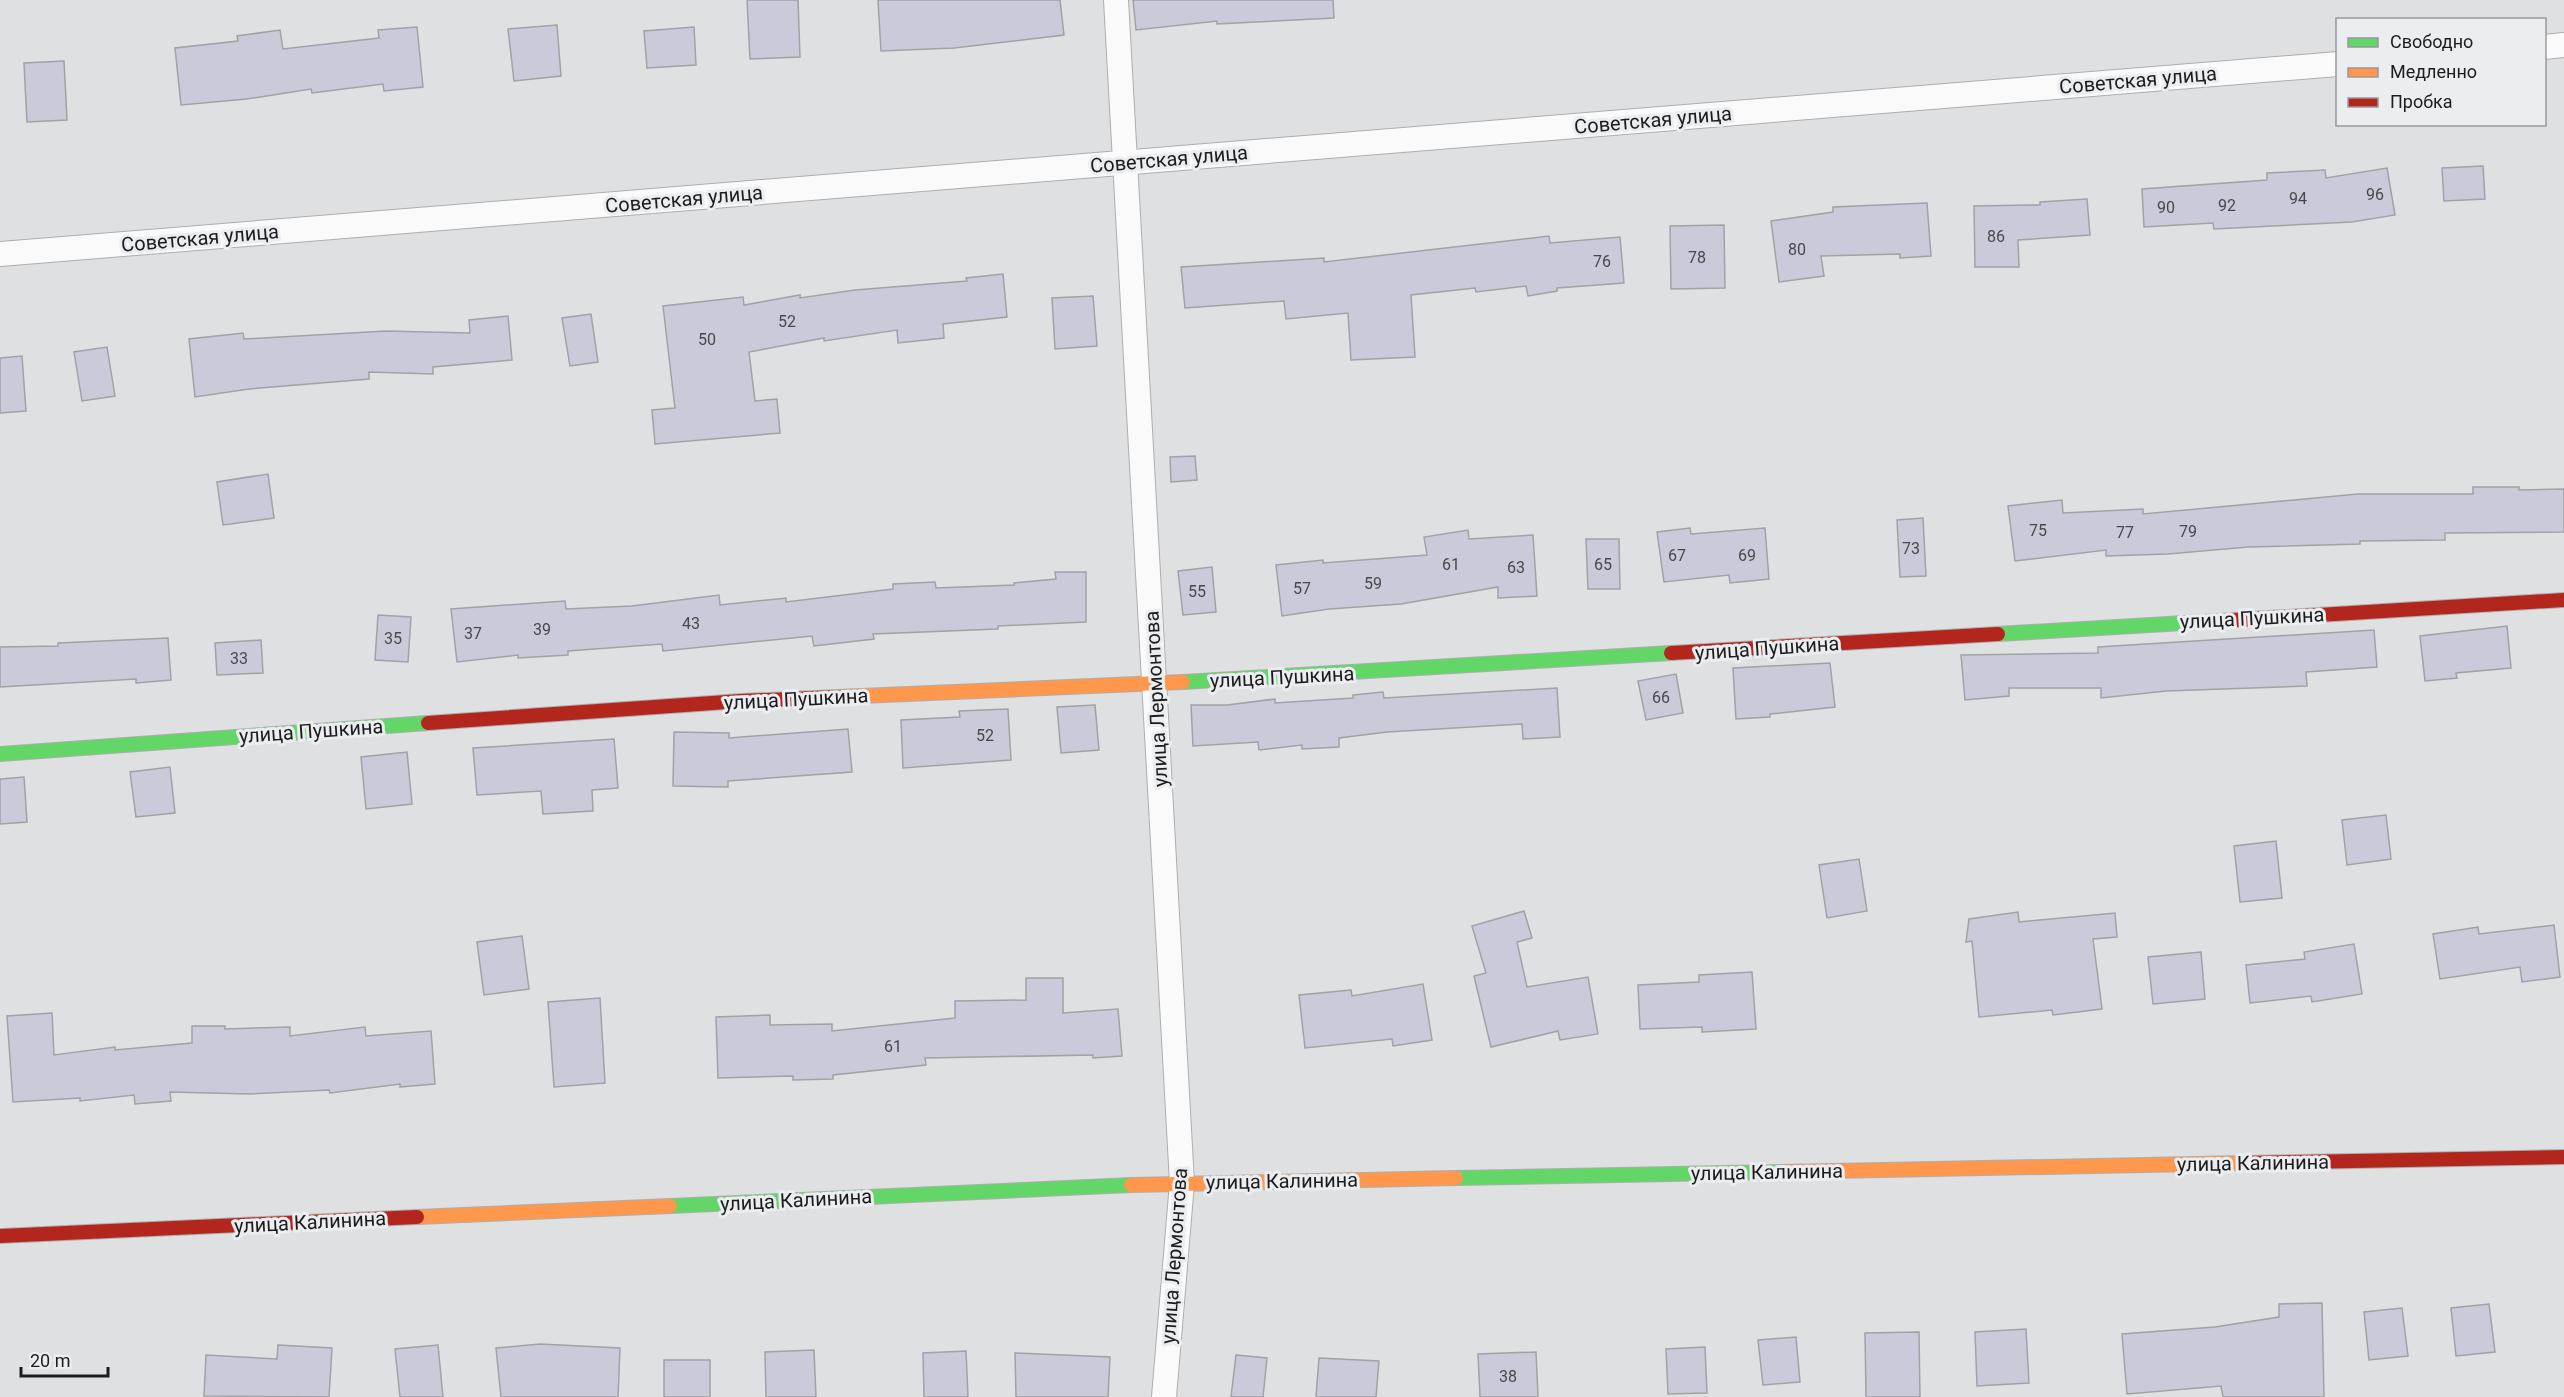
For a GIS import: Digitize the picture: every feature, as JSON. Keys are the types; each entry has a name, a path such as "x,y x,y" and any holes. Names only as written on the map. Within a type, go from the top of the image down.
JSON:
{"street":[{"name":"улица Лермонтова","path":"1116,0 1156,684 1182,1183 1164,1397"},
{"path":"2546,47 2564,45"},
{"name":"Советская улица","path":"0,254 2336,64"},
{"name":"улица Пушкина","path":"0,754 741,701 1156,684 2564,600"},
{"name":"улица Калинина","path":"0,1236 1182,1183 2564,1157"}],"building":[{"path":"747,0 798,0 800,57 750,59"},
{"path":"878,0 1060,0 1064,35 954,48 881,51"},
{"path":"1133,0 1333,0 1334,18 1217,24 1217,21 1136,30"},
{"path":"557,25 561,76 514,81 508,29"},
{"path":"417,27 423,87 384,91 383,84 312,93 311,89 247,99 181,105 175,48 238,41 237,36 280,30 283,49 379,38 378,30"},
{"path":"694,27 696,65 647,68 644,31"},
{"path":"64,61 67,120 27,122 24,63"},
{"path":"2483,166 2485,199 2444,201 2442,168"},
{"path":"2387,168 2395,215 2352,222 2214,229 2213,223 2144,227 2142,189 2267,180 2267,173 2325,170 2326,178"},
{"path":"2087,199 2090,235 2018,240 2019,267 1975,267 1974,206 2040,205 2040,202"},
{"path":"1927,203 1931,256 1900,258 1900,254 1821,256 1824,276 1779,282 1771,221 1833,212 1833,207"},
{"path":"1724,225 1725,288 1671,289 1670,226"},
{"path":"1549,236 1550,243 1620,237 1624,283 1557,288 1557,291 1528,296 1526,286 1476,292 1475,288 1411,295 1415,357 1351,360 1348,313 1286,319 1284,301 1185,308 1181,267 1324,258 1324,262"},
{"path":"1003,274 1007,317 943,324 944,338 898,343 897,330 824,341 824,338 749,352 755,401 777,399 780,433 655,444 652,410 675,408 663,306 743,297 744,305 800,295 800,298 855,290 967,281 966,278"},
{"path":"1093,296 1097,346 1055,349 1052,298"},
{"path":"591,314 598,362 570,366 562,318"},
{"path":"508,316 512,360 433,367 433,374 369,372 369,379 249,389 195,397 189,339 243,333 244,339 386,331 470,333 469,320"},
{"path":"107,347 115,396 82,401 74,352"},
{"path":"22,356 26,411 0,413 0,358"},
{"path":"1195,456 1197,480 1171,482 1170,457"},
{"path":"268,474 274,518 223,525 217,482"},
{"path":"2473,487 2519,487 2519,490 2564,489 2564,532 2445,533 2445,540 2360,541 2360,544 2248,547 2168,554 2106,556 2106,550 2015,561 2008,506 2062,500 2063,513 2143,509 2143,514 2358,494 2473,494"},
{"path":"1923,518 1926,576 1900,577 1897,520"},
{"path":"1690,528 1691,534 1765,528 1769,579 1730,583 1729,575 1664,582 1657,532"},
{"path":"1468,530 1469,539 1533,535 1537,596 1498,598 1498,587 1401,604 1329,609 1282,616 1276,565 1323,560 1323,563 1427,555 1424,537"},
{"path":"1586,539 1619,539 1620,589 1588,589"},
{"path":"1212,567 1216,612 1183,615 1178,571"},
{"path":"1055,572 1086,572 1086,622 998,626 998,629 873,634 874,639 814,646 812,636 663,651 662,644 568,651 568,655 518,658 518,655 457,662 451,609 565,601 566,609 632,606 719,595 720,605 786,598 786,602 893,589 893,584 935,582 936,588 1014,585 1014,583 1056,579"},
{"path":"378,615 411,617 408,662 375,660"},
{"path":"2507,626 2511,668 2456,673 2457,678 2425,681 2420,636"},
{"path":"2374,630 2377,667 2306,672 2307,686 2166,691 2101,698 2101,688 2009,688 2009,696 1965,700 1961,655 2098,653 2098,647"},
{"path":"168,638 171,680 136,683 136,679 0,687 0,647 58,646 58,643"},
{"path":"261,640 263,673 217,675 215,643"},
{"path":"1830,663 1835,707 1770,714 1770,717 1736,719 1733,668"},
{"path":"1676,674 1683,713 1646,720 1638,681"},
{"path":"1557,688 1560,737 1523,739 1522,724 1387,732 1339,738 1339,747 1302,749 1302,745 1259,750 1258,742 1193,746 1191,705 1227,705 1275,699 1275,703 1353,698 1353,695 1383,692 1384,698"},
{"path":"1095,705 1099,750 1061,753 1057,707"},
{"path":"1008,709 1011,760 903,768 901,720 960,717 959,711"},
{"path":"848,729 852,772 728,781 728,787 673,786 674,732 729,733 729,738"},
{"path":"614,739 618,788 592,790 593,811 543,814 541,791 477,795 473,748"},
{"path":"407,752 412,804 366,809 361,757"},
{"path":"170,767 175,813 136,817 130,772"},
{"path":"24,777 27,822 0,824 0,779"},
{"path":"2386,815 2391,859 2347,865 2342,820"},
{"path":"2276,841 2282,898 2240,902 2234,846"},
{"path":"1859,859 1867,911 1827,918 1819,865"},
{"path":"1524,911 1532,938 1517,942 1527,987 1588,977 1598,1034 1560,1040 1558,1031 1491,1047 1474,976 1486,973 1472,926"},
{"path":"2018,912 2019,922 2115,913 2117,937 2093,939 2102,1009 2053,1015 2052,1010 1979,1017 1972,941 1966,942 1969,919"},
{"path":"2554,925 2560,977 2522,982 2520,967 2440,979 2433,934 2478,927 2479,934"},
{"path":"522,936 529,989 484,995 477,942"},
{"path":"2354,944 2362,994 2312,1002 2311,996 2250,1003 2246,965 2305,959 2304,952"},
{"path":"2201,952 2205,999 2153,1004 2148,957"},
{"path":"1752,972 1756,1029 1702,1032 1702,1027 1640,1029 1638,985 1699,982 1699,975"},
{"path":"1026,978 1063,978 1063,1013 1118,1009 1122,1056 925,1058 926,1065 833,1075 833,1079 793,1080 793,1076 718,1078 716,1017 770,1015 770,1025 832,1024 832,1031 955,1018 955,1001 1026,1000"},
{"path":"1423,984 1432,1040 1393,1046 1392,1039 1305,1048 1299,995 1351,990 1352,996"},
{"path":"600,998 605,1083 554,1087 548,1002"},
{"path":"52,1013 54,1055 115,1047 115,1050 192,1043 192,1026 225,1026 225,1029 290,1027 290,1036 365,1027 366,1036 431,1031 435,1084 400,1087 400,1084 330,1093 329,1090 249,1094 170,1092 171,1101 135,1104 134,1095 80,1101 80,1098 13,1102 7,1016"},
{"path":"2322,1303 2324,1397 2223,1397 2221,1386 2127,1394 2122,1334 2215,1327 2279,1317 2279,1304"},
{"path":"2489,1304 2495,1352 2456,1356 2451,1308"},
{"path":"2402,1308 2408,1356 2369,1360 2364,1312"},
{"path":"2026,1329 2029,1383 1977,1386 1975,1332"},
{"path":"1919,1332 1920,1397 1866,1397 1865,1333"},
{"path":"1796,1337 1800,1382 1763,1385 1758,1340"},
{"path":"540,1344 620,1348 618,1397 501,1397 496,1348"},
{"path":"278,1345 332,1348 329,1397 204,1396 206,1355 277,1359"},
{"path":"438,1345 443,1397 400,1397 395,1349"},
{"path":"1705,1347 1707,1393 1668,1394 1666,1349"},
{"path":"814,1350 816,1397 766,1397 765,1352"},
{"path":"966,1351 968,1397 924,1397 923,1353"},
{"path":"1536,1352 1538,1397 1480,1397 1478,1354"},
{"path":"1015,1353 1110,1357 1108,1397 1016,1397"},
{"path":"1236,1355 1267,1358 1263,1397 1231,1397"},
{"path":"1319,1358 1379,1361 1376,1397 1316,1397"},
{"path":"664,1360 710,1360 710,1397 664,1397"}],"traffic: fast":[{"path":"1998,634 2235,620"},
{"path":"1183,682 1671,653"},
{"path":"0,754 428,723"},
{"path":"1456,1178 1781,1172"},
{"path":"670,1206 1131,1185"}],"traffic: slow":[{"path":"838,697 1183,682"},
{"path":"1781,1172 2245,1163"},
{"path":"1131,1185 1456,1178"},
{"path":"417,1217 670,1206"}],"traffic: jam":[{"path":"2235,620 2564,600"},
{"path":"1671,653 1998,634"},
{"path":"428,723 741,701 838,697"},
{"path":"2245,1163 2564,1157"},
{"path":"0,1236 417,1217"}]}
